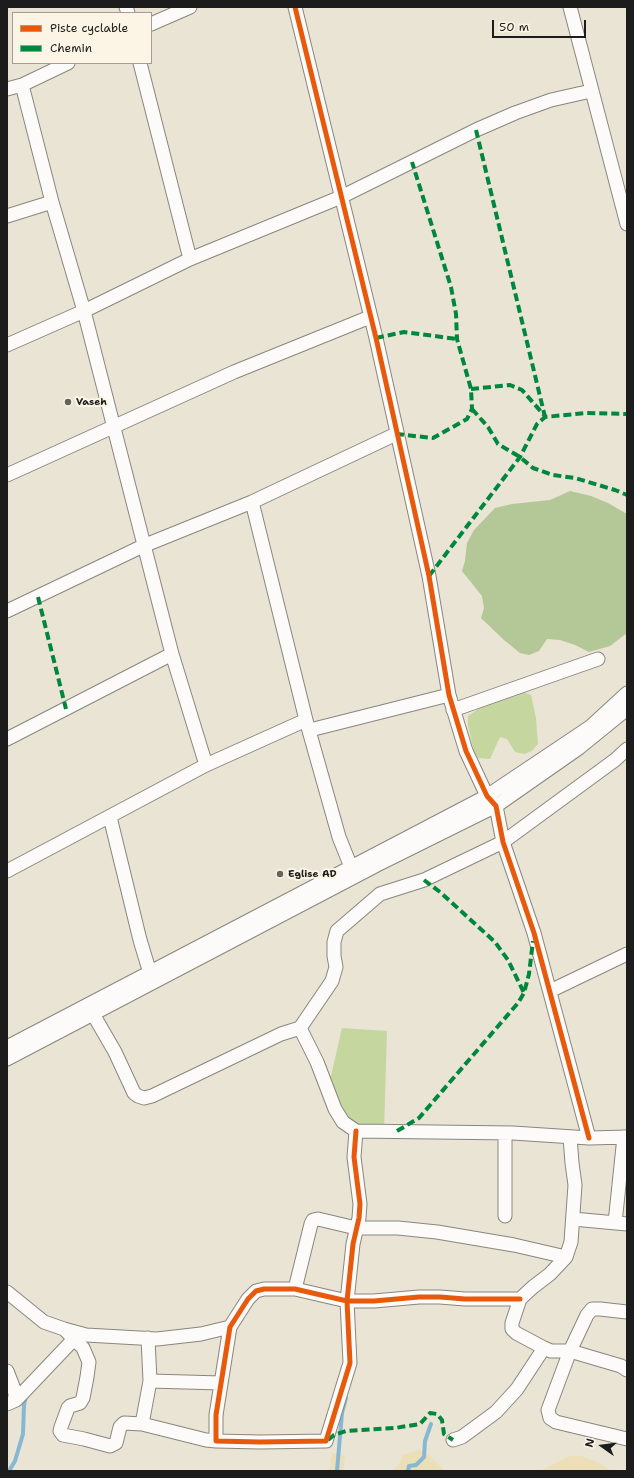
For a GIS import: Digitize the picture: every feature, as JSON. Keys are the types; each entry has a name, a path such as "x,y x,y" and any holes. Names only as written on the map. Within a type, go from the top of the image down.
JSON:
{"street":[{"path":"152,24 190,7"},
{"path":"295,7 370,317 429,576 449,695 466,751 487,796 496,806 503,842 534,934 589,1138"},
{"path":"570,7 591,91 623,196 627,224"},
{"path":"7,89 22,85 66,64"},
{"path":"140,64 190,259"},
{"path":"22,85 52,202 84,311 112,428 172,654 206,765"},
{"path":"7,345 84,311 190,259 341,198 476,130 515,113 551,100 591,91"},
{"path":"7,216 52,202"},
{"path":"7,475 234,372 370,317"},
{"path":"7,611 143,546 252,502 396,434"},
{"path":"252,502 308,725 339,837 351,867"},
{"path":"7,739 172,654"},
{"path":"453,710 598,659"},
{"path":"7,1047 487,796 590,727 627,693"},
{"path":"7,871 206,765 308,725 449,695"},
{"path":"7,1058 370,869 496,806 579,748 627,709"},
{"path":"93,1014 115,1052 134,1093 144,1098 152,1096 281,1034 300,1028 332,981 336,968 334,942 337,931 380,894 424,880 503,842 615,760 627,749"},
{"path":"110,817 140,940 150,973"},
{"path":"550,991 627,954"},
{"path":"300,1028 317,1062 335,1109 343,1122 356,1131 505,1132 589,1138 625,1137 621,1224 573,1219"},
{"path":"64,1329 83,1348 89,1362 83,1398 80,1403 68,1408 60,1431 63,1435 110,1446 116,1443 120,1427 124,1423 142,1424 201,1439 216,1441 326,1441 350,1363 347,1301 348,1276 359,1218 360,1204 354,1157 356,1131"},
{"path":"505,1132 505,1216"},
{"path":"570,1137 575,1185 571,1242 566,1257 550,1274 520,1299 512,1323 512,1329 516,1333 551,1351 570,1351 622,1366 627,1370"},
{"path":"295,1289 311,1224 313,1220 318,1219 356,1228 398,1228 437,1232 514,1245 566,1257"},
{"path":"216,1441 216,1414 230,1327 248,1299 256,1291 264,1289 295,1289 347,1301 374,1301 419,1297 520,1299"},
{"path":"7,1292 44,1322 86,1335 148,1338 201,1334 230,1327"},
{"path":"627,1312 592,1309 587,1315 570,1351 548,1410 550,1418 556,1422 627,1439"},
{"path":"142,1424 150,1381 148,1338"},
{"path":"11,1402 74,1339"},
{"path":"453,1440 462,1437 496,1412 518,1389 544,1348"},
{"path":"7,1371 14,1389 11,1402"},
{"path":"150,1381 221,1383"}],"green space":[{"path":"570,491 591,496 608,503 627,514 627,633 610,646 589,652 560,640 547,639 539,651 529,655 520,653 481,618 484,608 482,596 462,571 467,543 474,530 495,508 512,504 550,500"},
{"path":"523,692 531,695 536,718 538,744 532,751 524,754 515,752 507,739 500,737 490,759 478,758 474,751 468,726 468,716 490,701"},
{"path":"342,1028 387,1031 384,1131 356,1131 328,1089"}],"sand":[{"path":"420,1450 430,1456 445,1471 393,1471 400,1463 402,1455"},
{"path":"332,1453 345,1456 343,1471 328,1471"},
{"path":"570,1456 581,1456 597,1462 612,1471 540,1471"}],"waterway":[{"path":"9,1471 15,1461 23,1434 24,1405 26,1396"},
{"path":"337,1471 342,1413 346,1398"},
{"path":"408,1471 409,1466 416,1465 424,1457 425,1441 431,1424"}],"marked path":[{"path":"476,130 545,417"},
{"path":"396,434 433,438 467,419 472,409 471,389 457,339 456,314 451,287 412,162"},
{"path":"376,338 404,332 457,339"},
{"path":"471,389 510,385 522,390 544,415"},
{"path":"472,409 488,427 498,444 520,457 533,468 553,475 575,478 627,495"},
{"path":"429,576 520,457 537,424 545,417 586,413 627,414"},
{"path":"38,597 66,709"},
{"path":"424,880 440,892 495,942 508,960 524,993"},
{"path":"397,1131 419,1118 518,1003 524,993 529,974 533,941"},
{"path":"328,1440 334,1435 346,1431 395,1428 420,1424 430,1413 437,1414 442,1420 444,1434 453,1440"}],"cycle path":[{"path":"295,7 376,338 429,576 449,695 466,751 487,796 496,806 503,842 534,933 589,1138"},
{"path":"356,1131 354,1157 360,1204 359,1218 353,1244 347,1301 350,1363 326,1441 216,1441 216,1415 230,1327 248,1299 256,1291 264,1289 295,1289 347,1301 374,1301 419,1297 520,1299"}],"place":[{"name":"Vaseh","path":"68,402"},
{"name":"Eglise AD","path":"280,874"}]}
